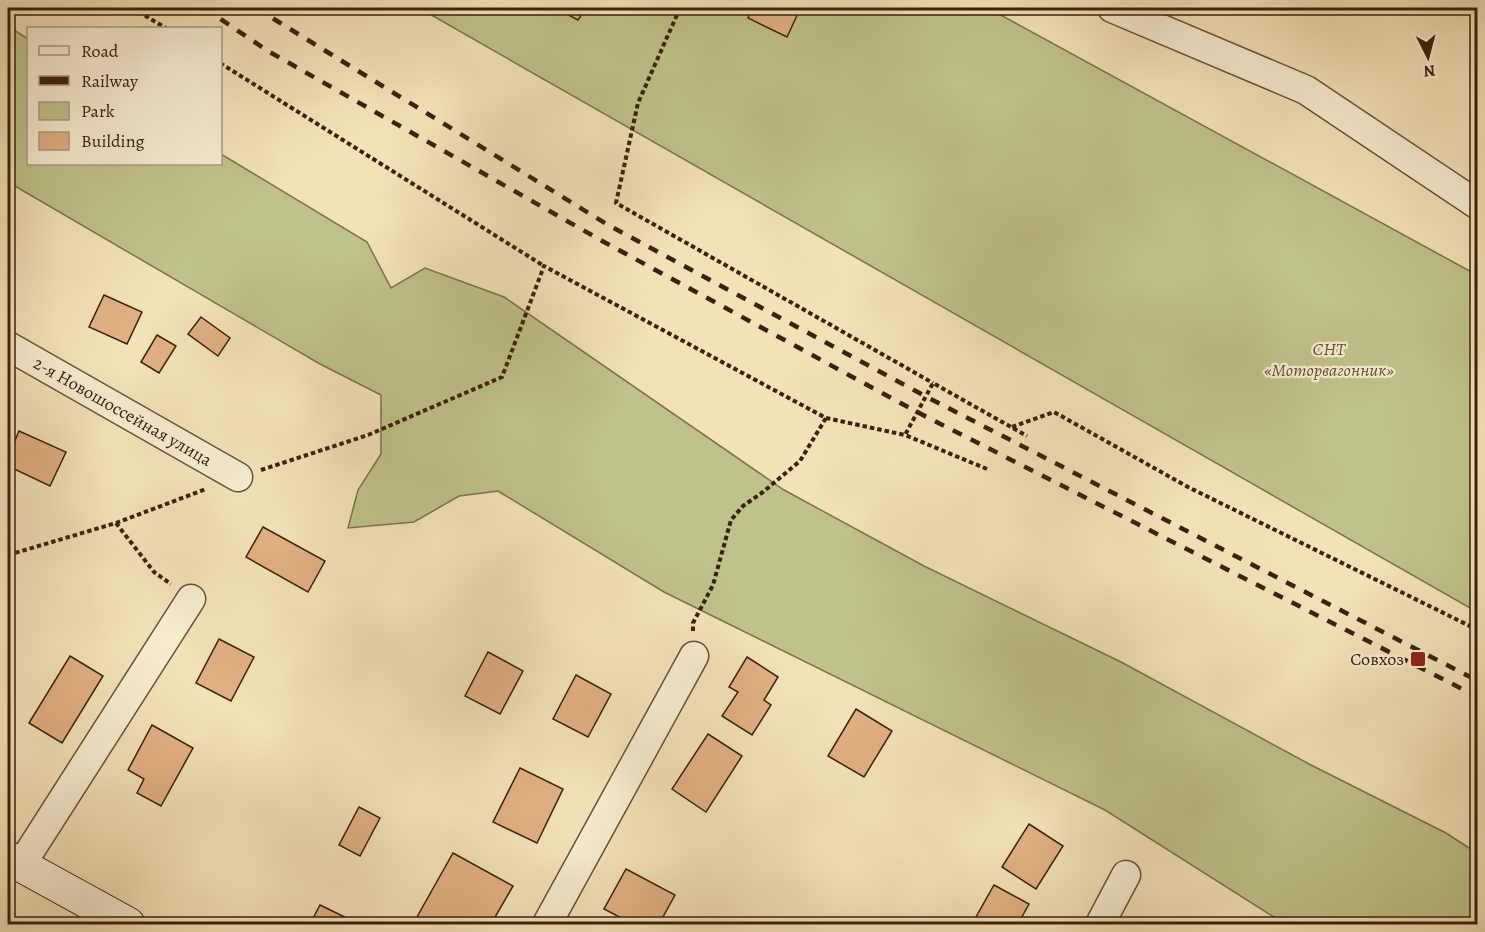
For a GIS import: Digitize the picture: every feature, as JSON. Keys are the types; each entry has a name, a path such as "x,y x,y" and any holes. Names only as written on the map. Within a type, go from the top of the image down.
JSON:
{"main road":[{"path":"14,861 128,924"}],"street":[{"path":"1112,8 1306,90 1478,204"},
{"name":"2-я Новошоссейная улица","path":"8,346 238,477"},
{"path":"14,861 191,598"},
{"path":"547,924 694,656"},
{"path":"1100,924 1126,875"}],"path":[{"path":"132,8 164,27"},
{"path":"680,8 638,103 616,202 1028,436"},
{"path":"222,64 544,266 826,418 905,435 987,469"},
{"path":"8,555 117,523 238,477 368,435 502,377 544,266"},
{"path":"905,435 933,382"},
{"path":"1012,427 1054,412 1188,486 1478,630"},
{"path":"694,656 693,623 713,585 731,520 743,506 764,492 800,461 826,418"},
{"path":"117,523 154,572 191,598"}],"green space":[{"name":"СНТ «Моторвагонник»","path":"419,8 988,8 1477,275 1477,612"},
{"path":"8,26 27,38 27,165 222,165 222,155 367,242 391,288 425,268 504,297 784,490 924,566 1121,662 1311,765 1446,833 1477,853 1477,924 1285,924 1105,810 664,592 498,491 459,496 414,522 348,528 358,490 381,454 381,395 320,364 8,182"}],"building":[{"path":"561,8 586,8 578,20 559,10"},
{"path":"752,8 800,9 787,37 748,18"},
{"path":"104,295 142,312 127,344 89,327"},
{"path":"201,317 230,338 218,356 188,334"},
{"path":"157,335 176,346 159,373 141,362"},
{"path":"19,431 66,452 50,486 8,466 8,457"},
{"path":"263,527 325,561 308,592 246,557"},
{"path":"219,639 254,657 231,701 196,683"},
{"path":"488,652 523,671 500,714 465,696"},
{"path":"70,656 103,676 62,743 29,723"},
{"path":"747,657 778,677 764,700 771,705 752,735 722,716 738,692 729,687"},
{"path":"576,675 611,694 588,737 553,719"},
{"path":"856,709 892,731 864,777 828,756"},
{"path":"152,725 193,748 161,806 137,793 144,779 128,770"},
{"path":"708,734 742,756 706,812 672,789"},
{"path":"520,768 563,789 537,843 493,822"},
{"path":"359,807 380,818 360,856 339,845"},
{"path":"1029,824 1063,846 1036,889 1002,867"},
{"path":"453,853 513,886 491,924 413,924"},
{"path":"626,869 675,895 659,924 633,924 604,909"},
{"path":"994,885 1029,904 1018,924 972,924"},
{"path":"320,905 359,924 310,924"}],"railway":[{"path":"204,8 268,51 604,242 917,412 1478,697"},
{"path":"256,8 608,225 925,396 1478,681"}],"place":[{"name":"Совхоз","path":"1418,659"}]}
